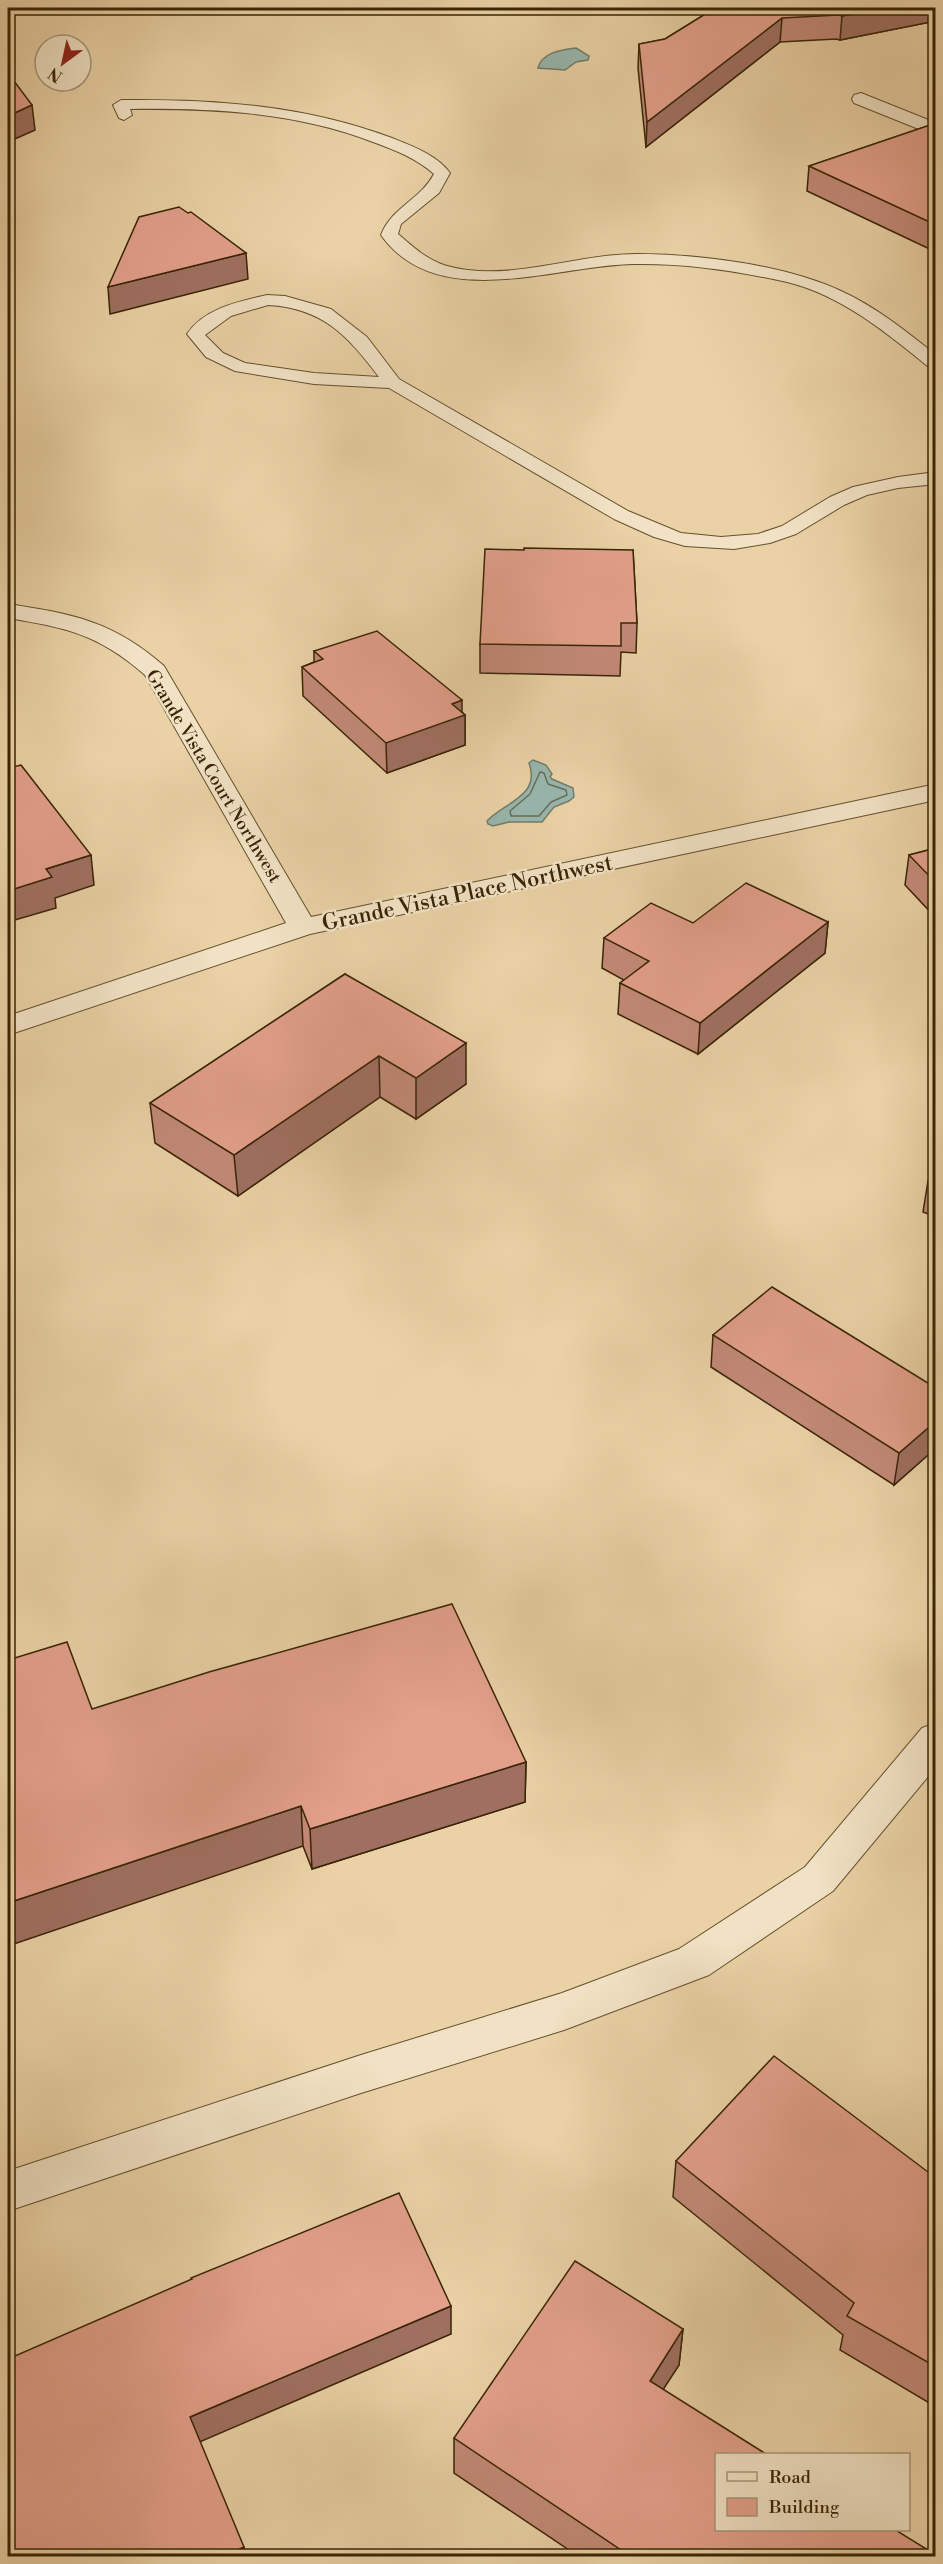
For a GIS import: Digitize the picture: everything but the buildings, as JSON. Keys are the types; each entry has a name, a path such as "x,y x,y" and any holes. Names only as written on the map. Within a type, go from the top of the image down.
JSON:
{"street":[{"path":"861,99 936,130"},
{"name":"Grande Vista Court Northwest","path":"8,611 73,621 105,633 134,651 155,671 303,927"},
{"name":"Grande Vista Place Northwest","path":"8,1026 303,927 936,792"},
{"path":"8,2191 361,2074 564,2011 694,1962 819,1879 936,1739"}],"lane":[{"path":"124,115 121,105 163,104 281,112 348,127 376,136 418,155 442,173 433,190 394,222 389,235 398,245 429,265 453,273 491,278 623,259 735,268 795,279 843,296 853,302 882,320 936,364"},
{"path":"393,383 355,382 254,369 227,363 203,345 196,333 225,312 267,300 300,304 325,314 339,322 361,341 393,383 621,515 655,531 686,540 722,543 761,539 801,524 837,501 854,494 904,482 936,478"}],"water":[{"path":"576,48 589,56 588,60 576,62 565,70 538,68 548,55"},
{"path":"533,760 546,765 552,774 550,777 552,779 573,788 574,797 554,807 542,822 509,822 493,826 488,824 487,821 494,814 526,791 531,774 529,763"}]}
